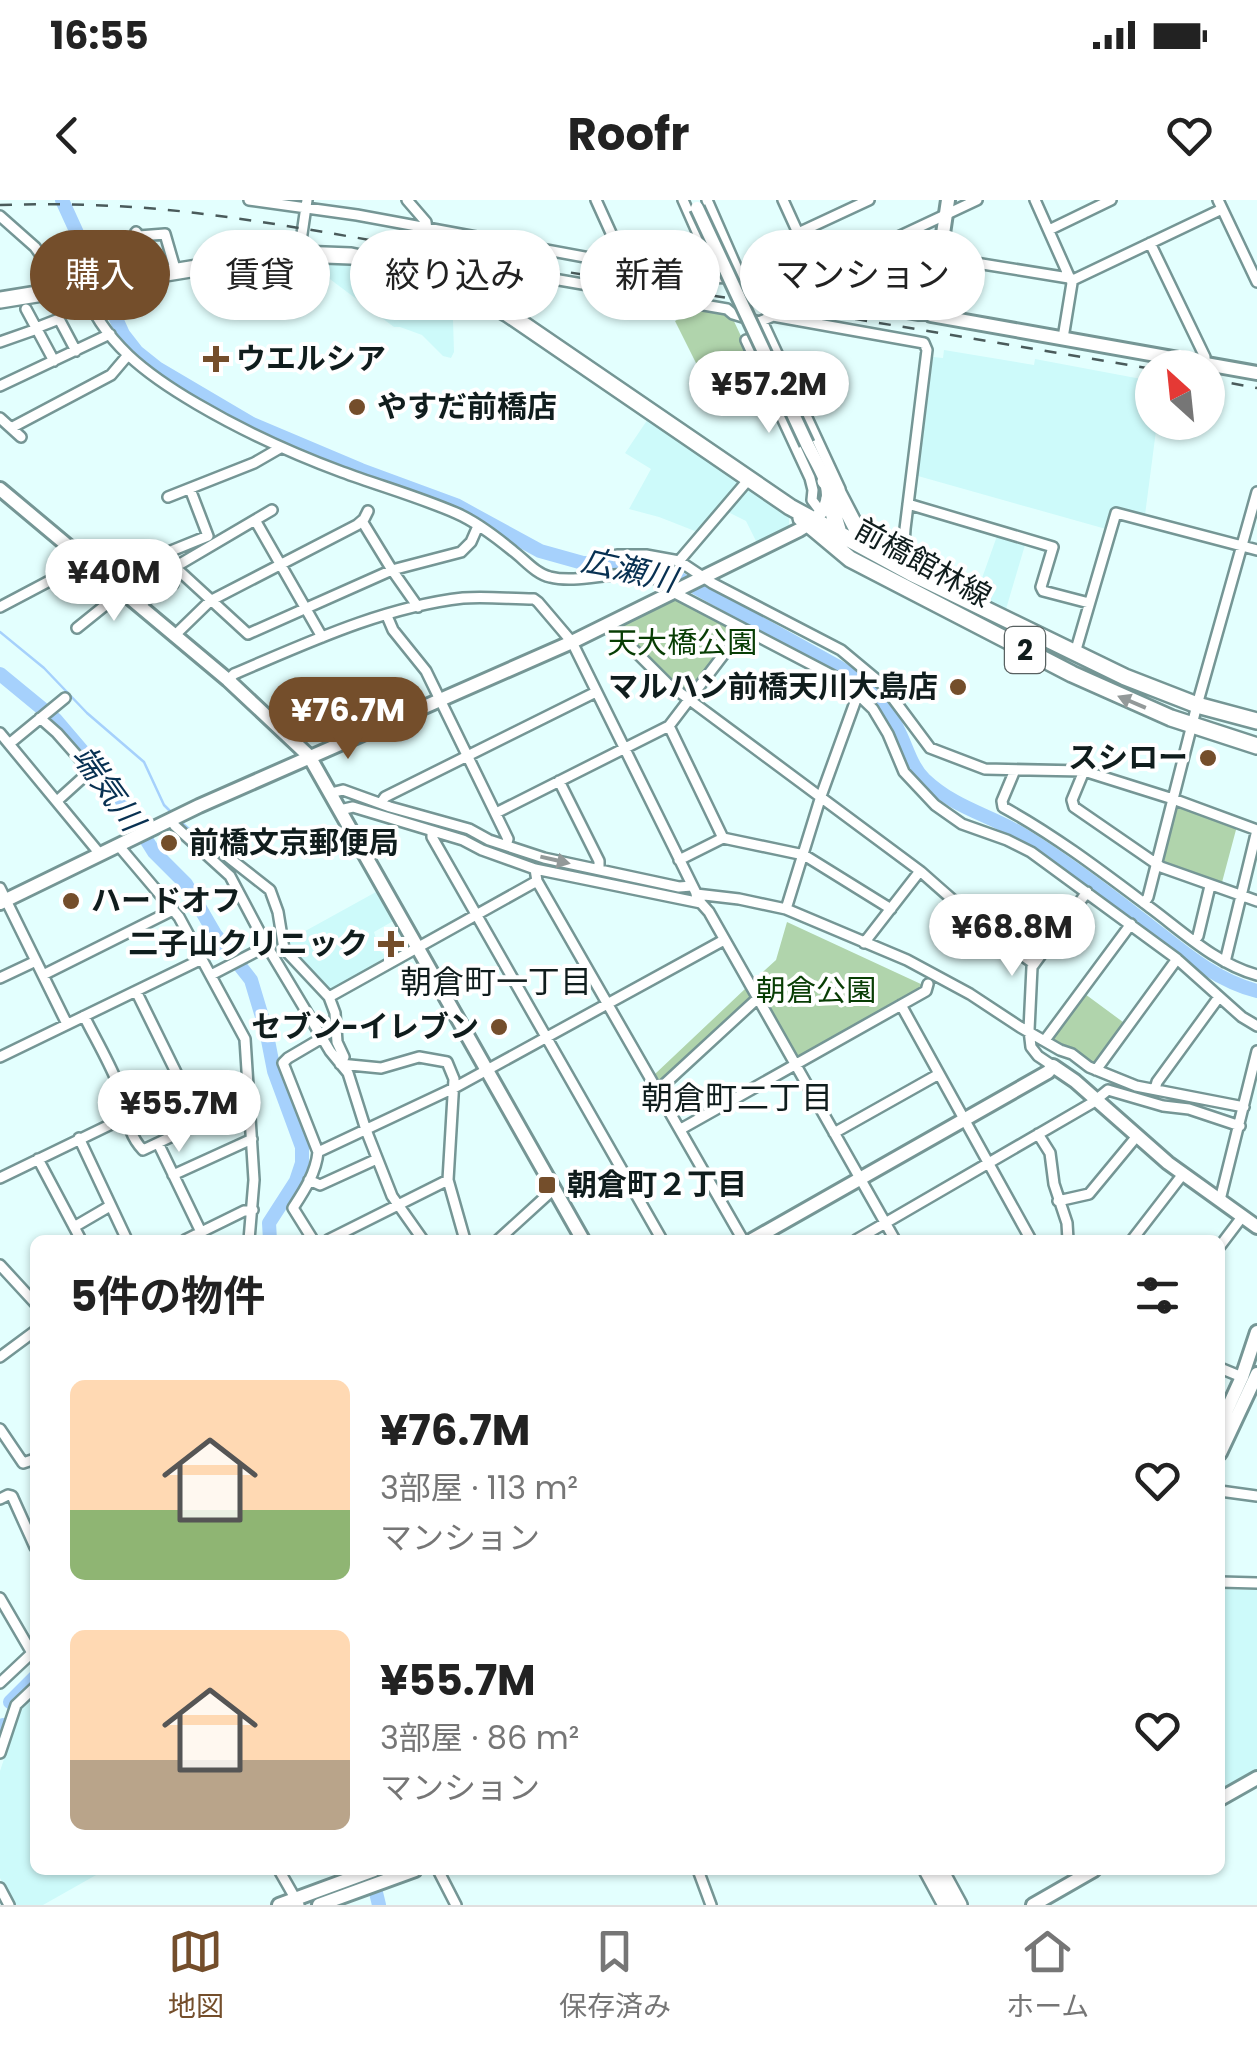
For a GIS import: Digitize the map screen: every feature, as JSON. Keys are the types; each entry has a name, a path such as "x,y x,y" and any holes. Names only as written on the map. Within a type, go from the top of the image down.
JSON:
{"main road":[{"name":"前橋館林線","path":"170,273 190,270"},
{"name":"前橋館林線","path":"0,300 30,295"},
{"name":"前橋館林線","path":"516,320 792,508 871,550 907,579 1072,674 1124,699 1257,746"},
{"path":"826,481 838,493 860,537 871,550"},
{"name":"前橋館林線","path":"815,517 850,559 907,579 1197,706 1257,721"},
{"path":"815,517 839,532 852,554 907,579"},
{"path":"930,1875 946,1905"},
{"path":"943,1875 959,1905"}],"street":[{"path":"249,200 307,204 428,230 407,200"},
{"path":"596,200 609,230"},
{"path":"683,200 696,230"},
{"path":"782,200 796,230"},
{"path":"840,200 845,211"},
{"path":"806,230 869,200"},
{"path":"944,230 948,200"},
{"path":"915,230 977,200"},
{"path":"1035,200 1072,280 1063,338"},
{"path":"1049,230 1111,200"},
{"path":"699,202 740,276"},
{"path":"67,1024 2,897 572,642 815,517 826,481 699,202"},
{"path":"303,230 307,204"},
{"path":"985,265 1072,280 1220,204 1257,282"},
{"path":"0,216 30,243"},
{"path":"1150,243 1202,350"},
{"path":"170,244 176,272"},
{"path":"560,280 727,309 758,322 773,316 926,344 905,530 907,579"},
{"path":"26,309 54,361"},
{"path":"0,342 59,319 76,351"},
{"path":"99,320 147,372 280,448 448,510 478,526 546,576 585,580 623,574 666,583 835,677 873,709 908,779 934,805 962,824 1024,848 1177,959 1257,1026"},
{"path":"960,320 1135,351"},
{"path":"762,321 848,504 875,540 871,550 896,550 905,530"},
{"path":"0,386 110,334"},
{"path":"746,340 810,478 815,517"},
{"path":"11,428 111,375 128,355"},
{"path":"1225,367 1257,372"},
{"path":"0,418 21,437"},
{"path":"168,498 254,463 280,448"},
{"path":"679,561 749,479"},
{"path":"0,489 228,680 310,756 580,1235"},
{"path":"140,606 173,584 166,552 208,536 190,489"},
{"path":"1144,903 1257,492"},
{"path":"908,504 1054,547 1043,591 1088,604"},
{"path":"272,510 175,567 248,634 392,570 461,552 478,526"},
{"path":"174,636 210,601 362,521 368,511"},
{"path":"1075,653 1116,513 1257,550"},
{"path":"255,520 322,637"},
{"path":"362,521 418,607"},
{"path":"0,607 55,578 81,555"},
{"path":"618,555 679,561 702,578 848,656 883,685 930,748 981,768 1084,771 1257,830 1225,962"},
{"path":"77,628 123,591"},
{"path":"228,680 322,637 418,607 463,598 534,599 572,642 697,894 892,1235"},
{"path":"386,616 422,665 440,699 508,838 506,845"},
{"path":"608,624 667,683 920,871 948,898 1034,964"},
{"path":"496,813 669,726 743,629"},
{"path":"381,804 385,797 596,692"},
{"path":"786,909 858,694"},
{"path":"9,744 65,698"},
{"path":"40,718 89,772 57,801"},
{"path":"669,726 723,838"},
{"path":"0,733 100,854"},
{"path":"1015,770 1002,801 1004,807 1225,962 1257,975"},
{"path":"1084,771 1072,805 1156,865 1257,901"},
{"path":"560,782 600,861 599,869"},
{"path":"331,793 343,790 470,829 544,858 697,894"},
{"path":"340,810 353,807 463,840 535,869 739,898 786,909 920,967 1096,1070 1141,1088 1244,1107"},
{"path":"171,820 230,876 322,1038 337,1052"},
{"path":"432,832 659,1235"},
{"path":"680,860 723,838 804,856 891,909"},
{"path":"118,845 173,910 244,1038 254,1180 250,1235"},
{"path":"210,857 218,850 266,885 272,894 286,952 329,997 336,1014 340,1064 350,1076 377,1160 398,1205 419,1235"},
{"path":"535,869 537,881 740,1235"},
{"path":"864,943 920,871"},
{"path":"329,997 537,881"},
{"path":"1194,941 1210,886"},
{"path":"1087,892 1034,964 1029,1030 1034,1052 1075,1081 1183,1174 1257,1228"},
{"path":"43,975 173,910"},
{"path":"1045,1040 1131,924"},
{"path":"318,1152 454,1088 724,940"},
{"path":"211,976 267,946"},
{"path":"0,1056 202,959"},
{"path":"1096,1070 1177,959"},
{"path":"0,978 36,961"},
{"path":"681,1129 902,1005 926,990 928,984"},
{"path":"84,1016 117,1082 140,1149 158,1144 196,1125 199,1119 136,991"},
{"path":"657,1091 758,998"},
{"path":"1155,1090 1220,998"},
{"path":"902,1005 1028,1235"},
{"path":"310,1235 293,1208 317,1164 318,1152 283,1063 322,1038"},
{"path":"1220,1200 1257,1050"},
{"path":"340,1064 381,1068 419,1057 442,1060 452,1072 448,1180 464,1235"},
{"path":"761,1235 1053,1066"},
{"path":"834,1133 939,1074"},
{"path":"865,1235 1112,1090 1240,1126"},
{"path":"0,1178 126,1117"},
{"path":"1038,1134 1050,1154 1068,1235"},
{"path":"1058,1201 1089,1194 1138,1136"},
{"path":"79,1138 124,1235"},
{"path":"173,1175 252,1140"},
{"path":"158,1144 201,1232"},
{"path":"38,1159 78,1235"},
{"path":"309,1180 320,1185 377,1160"},
{"path":"1136,1235 1183,1174"},
{"path":"338,1235 448,1180"},
{"path":"503,1235 555,1188"},
{"path":"74,1227 110,1206"},
{"path":"195,1235 253,1210"},
{"path":"1225,1239 1242,1217"},
{"path":"0,1265 30,1298"},
{"path":"1225,1441 1252,1379 1257,1332"},
{"path":"0,1357 30,1334"},
{"path":"1225,1370 1252,1379"},
{"path":"1225,1418 1252,1379"},
{"path":"0,1429 23,1463 30,1461"},
{"path":"1225,1492 1257,1496"},
{"path":"0,1499 12,1496 30,1537"},
{"path":"1225,1582 1257,1583"},
{"path":"0,1598 30,1648"},
{"path":"0,1624 10,1618"},
{"path":"0,1683 30,1655"},
{"path":"0,1753 14,1710 30,1692"},
{"path":"1,1712 14,1710"},
{"path":"1225,1796 1257,1778"},
{"path":"283,1875 297,1902"},
{"path":"441,1875 456,1905"},
{"path":"700,1875 710,1905"},
{"path":"1033,1905 1085,1875"},
{"path":"279,1905 374,1877"},
{"path":"319,1905 374,1877"},
{"path":"0,1888 9,1905"}],"shaded area":[{"path":"330,263 350,264 350,294 330,279"},
{"path":"385,320 453,320 454,352 451,358 443,356 422,335 394,327"},
{"path":"944,350 1034,365 1035,359 1135,378 1135,440 1155,440 1145,515 1113,509 1106,529 918,476 933,357 943,358"},
{"path":"648,419 740,479 742,484 700,533 629,509 651,469 625,453"},
{"path":"746,487 789,512 789,527 757,543 746,521 726,511"},
{"path":"997,536 1025,545 1006,609 976,595"},
{"path":"376,892 395,920 374,932 380,951 391,960 328,993 290,952 289,940"},
{"path":"1225,1589 1257,1590 1257,1774 1225,1792"},
{"path":"30,1698 30,1875 96,1875 43,1905 15,1905 0,1878 0,1771 22,1705"}],"green space":[{"path":"720,313 732,317 754,364 735,374 740,384 726,385 696,363 675,321 720,320"},
{"name":"天大橋公園","path":"672,598 734,630 735,635 691,692 686,693 616,629"},
{"path":"1179,805 1237,826 1221,886 1161,860"},
{"name":"朝倉公園","path":"787,922 923,985 922,988 800,1057 795,1055 753,981 776,960"},
{"path":"746,988 751,1000 661,1083 655,1074"},
{"path":"1085,994 1127,1025 1097,1065 1092,1066 1051,1039"}],"waterway":[{"name":"広瀬川","path":"62,200 123,334 157,368 252,424 456,505 540,551 583,563 630,563 673,575 837,666 881,703 916,768 936,789 1038,845 1210,970 1257,991"},
{"path":"0,632 144,762 164,805 172,813"},
{"name":"端気川","path":"0,674 56,720 114,788 154,852 186,884 215,934 251,980 274,1071 302,1147 296,1181 269,1223 270,1235"},
{"path":"182,823 211,848"},
{"path":"238,1034 242,1055"},
{"path":"10,1702 30,1682"},
{"path":"0,1734 3,1725"},
{"name":"端気川","path":"372,1876 379,1905"}],"railway":[{"path":"0,205 123,206 230,217 1135,366"},
{"path":"1225,382 1257,388"}],"place":[{"name":"ウエルシア","path":"216,359"},
{"name":"やすだ前橋店","path":"357,407"},
{"name":"マルハン前橋天川大島店","path":"958,687"},
{"name":"スシロー","path":"1208,758"},
{"name":"前橋文京郵便局","path":"169,843"},
{"name":"ハードオフ","path":"71,901"},
{"name":"二子山クリニック","path":"391,944"},
{"name":"セブン-イレブン","path":"499,1027"},
{"name":"朝倉町２丁目","path":"547,1185"}],"district":[{"name":"朝倉町一丁目","path":"496,982"},
{"name":"朝倉町二丁目","path":"737,1098"}]}
